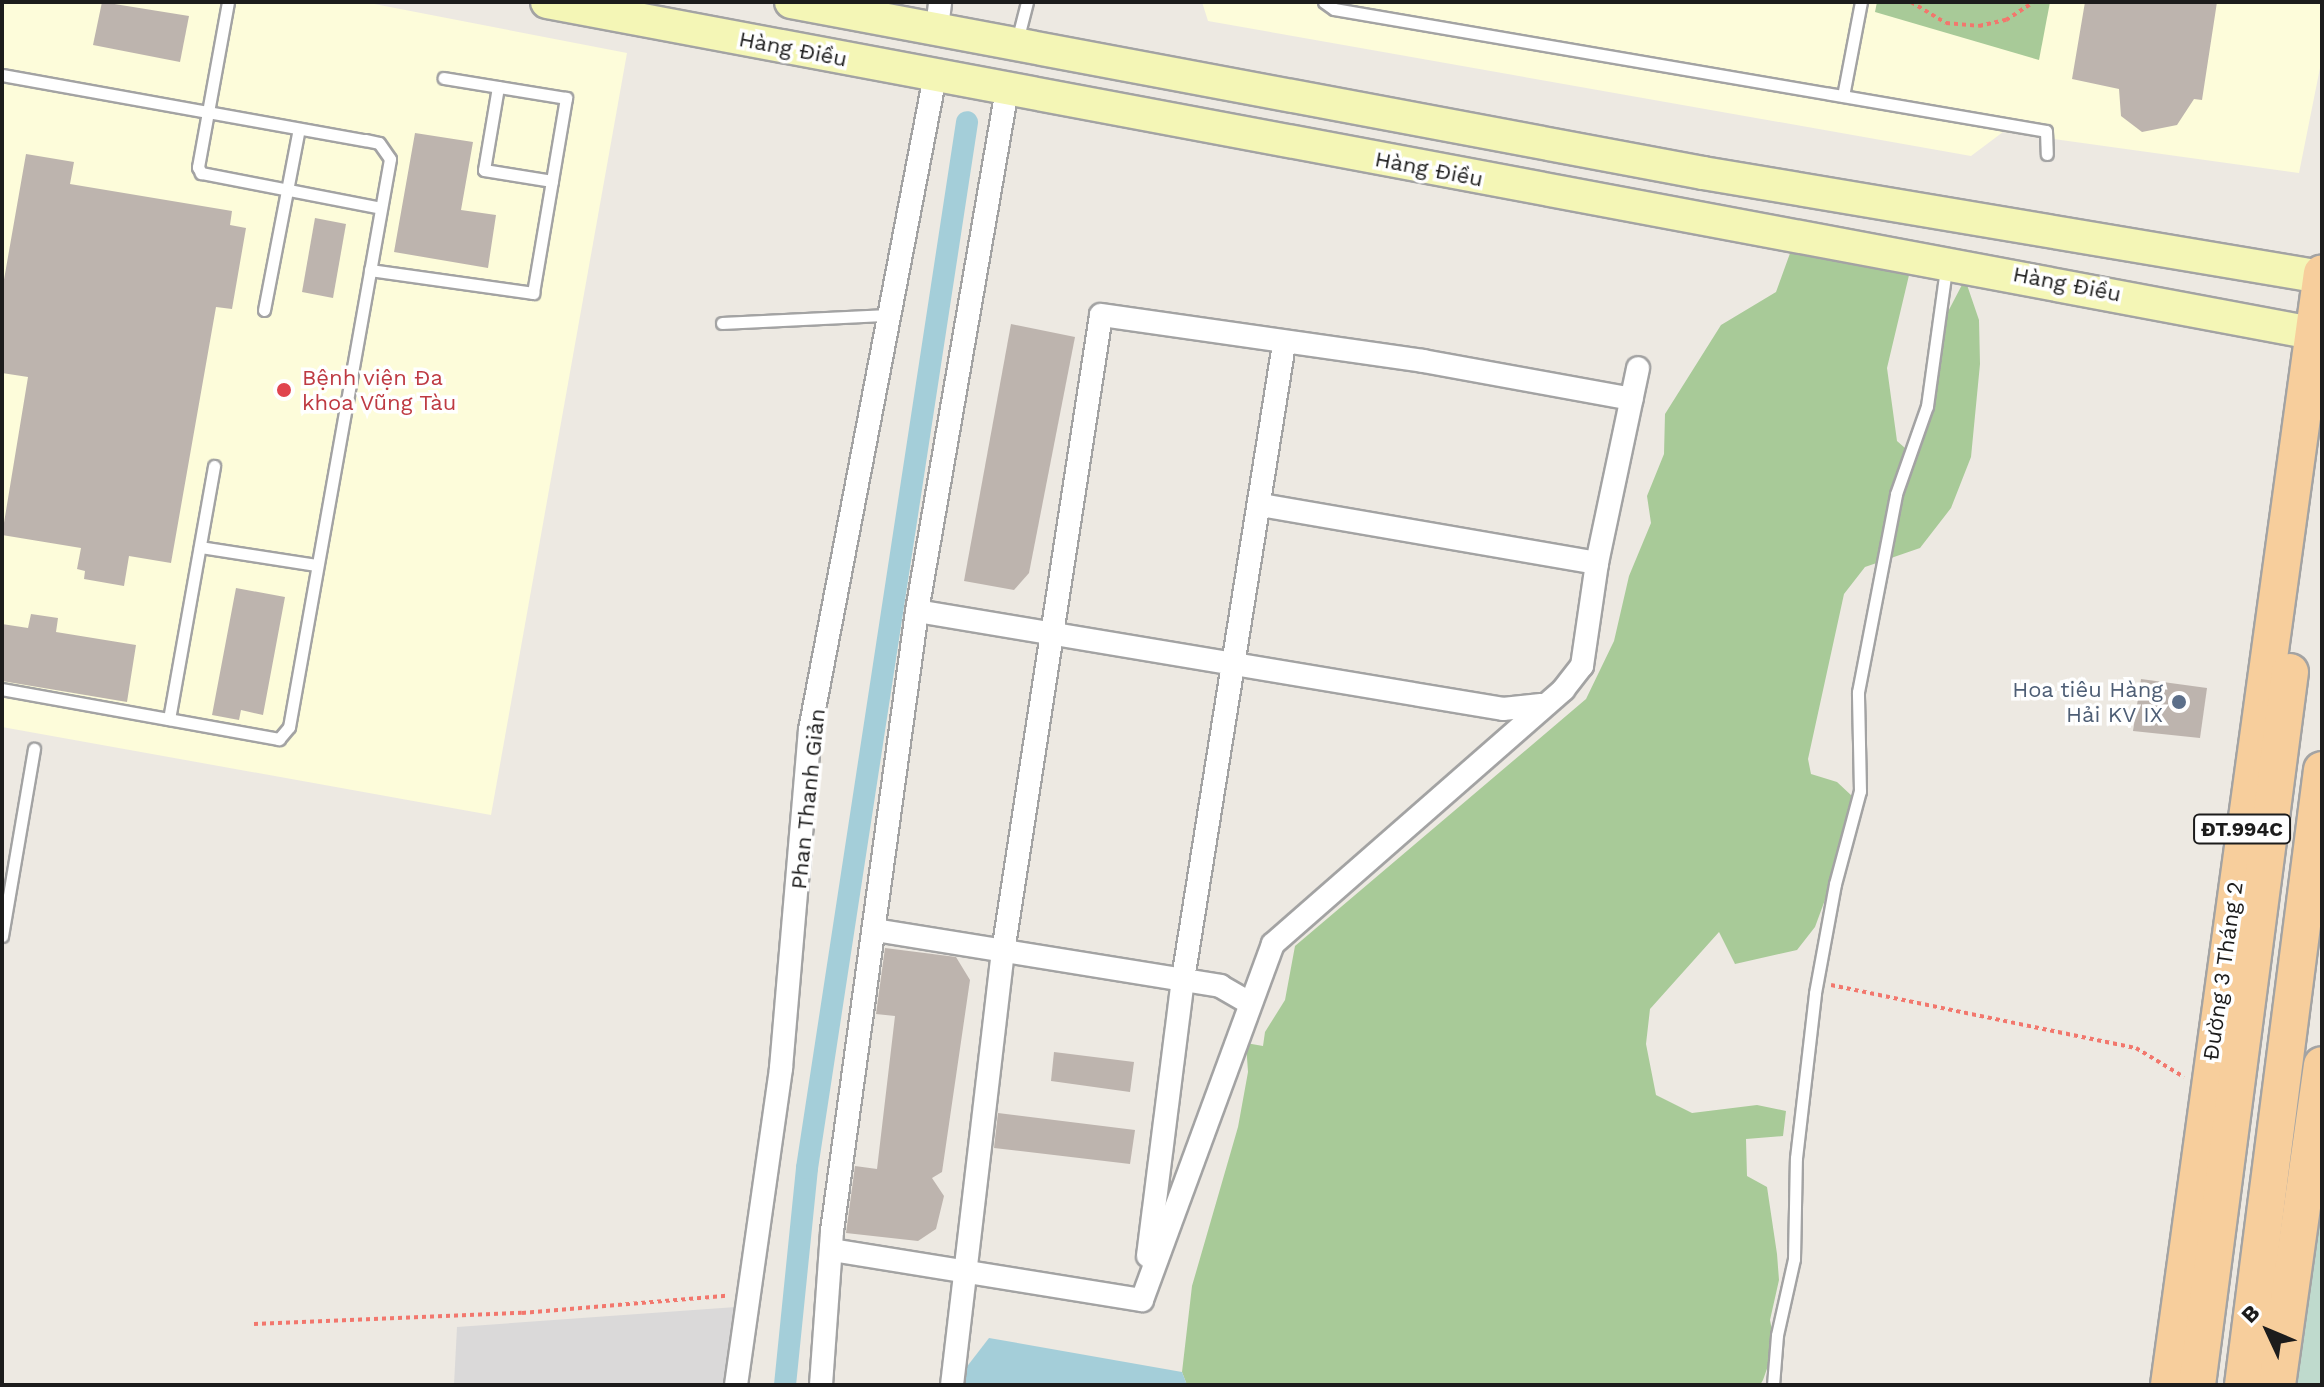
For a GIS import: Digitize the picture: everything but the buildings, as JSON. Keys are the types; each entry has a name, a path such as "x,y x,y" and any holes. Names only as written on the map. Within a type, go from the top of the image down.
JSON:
{"main road":[{"name":"Hàng Điều","path":"791,2 938,15 1016,45 1703,173 2322,276"},
{"name":"Hàng Điều","path":"559,3 1007,90 1695,219 1947,261 2317,333"},
{"path":"1695,219 1703,173"},
{"name":"Đường 3 Tháng 2","path":"2169,1385 2206,1096 2317,333 2322,276"},
{"name":"Đường 3 Tháng 2","path":"2197,1385 2322,441"},
{"name":"ĐT.994C","path":"2243,1385 2322,770"},
{"path":"2277,1385 2322,1065"}],"street":[{"name":"Phan Thanh Giản","path":"736,1385 746,1294 776,1115 810,730 935,76"},
{"path":"821,1385 832,1250 917,611 1007,90"},
{"path":"952,1385 1003,952 1101,315 1284,344 1423,361 1632,399"},
{"path":"1142,1300 1183,979 1261,505 1284,344"},
{"path":"1142,1300 1273,944 1582,666 1597,563 1638,368"},
{"path":"1261,505 1597,563"},
{"path":"917,611 1503,709 1541,705"},
{"path":"875,930 1220,986 1250,1003"},
{"path":"832,1250 1142,1300"}],"lane":[{"path":"228,2 207,113 201,173 381,208"},
{"path":"1016,45 1027,2"},
{"path":"1324,2 1334,9 2046,131 2047,154"},
{"path":"1843,96 1861,2"},
{"path":"2,75 379,143 390,159 289,727 279,739 2,689"},
{"path":"370,270 533,293 566,98 444,78"},
{"path":"498,87 484,170 552,181"},
{"path":"264,310 299,129"},
{"path":"1773,1385 1777,1335 1794,1259 1796,1158 1817,983 1860,791 1858,692 1884,544 1927,406 1947,261"},
{"path":"722,323 888,315"},
{"path":"169,719 214,466"},
{"path":"200,547 316,565"},
{"path":"2,936 34,749"}],"path":[{"path":"1911,2 1946,23 1979,26 2006,20 2034,2"},
{"path":"1817,983 1965,1009 2136,1048 2206,1096"},
{"path":"254,1324 522,1313 746,1294"}],"shaded area":[{"name":"Bệnh viện Đa khoa Vũng Tàu","path":"2,2 364,2 627,53 491,815 2,727"},
{"path":"1202,2 2322,2 2322,58 2299,173 2003,132 1971,156 1208,21"},
{"path":"2322,1179 2322,1385 2294,1385"},
{"path":"736,1307 728,1385 454,1385 457,1327"}],"green space":[{"path":"1877,2 2050,2 2039,60 1875,12"},
{"path":"1793,245 1910,271 1887,368 1897,441 1905,448 1920,440 1939,329 1965,279 1979,320 1980,364 1971,457 1951,508 1920,548 1865,567 1844,594 1808,759 1811,774 1837,782 1852,796 1854,821 1815,927 1797,950 1735,964 1719,932 1650,1009 1646,1044 1656,1095 1692,1113 1757,1105 1786,1111 1783,1136 1746,1139 1747,1176 1767,1187 1779,1280 1770,1320 1775,1346 1763,1380 1760,1385 1187,1385 1182,1372 1192,1286 1238,1127 1248,1072 1246,1043 1263,1046 1265,1032 1285,1000 1295,946 1586,699 1614,641 1629,576 1651,523 1647,496 1664,454 1665,414 1721,325 1776,292"}],"water":[{"path":"989,1338 1182,1372 1187,1385 960,1385 962,1373"}],"waterway":[{"path":"785,1385 807,1168 967,122"}],"place":[{"name":"Bệnh viện Đa khoa Vũng Tàu","path":"284,390"},
{"name":"Hoa tiêu Hàng Hải KV IX","path":"2179,702"}]}
